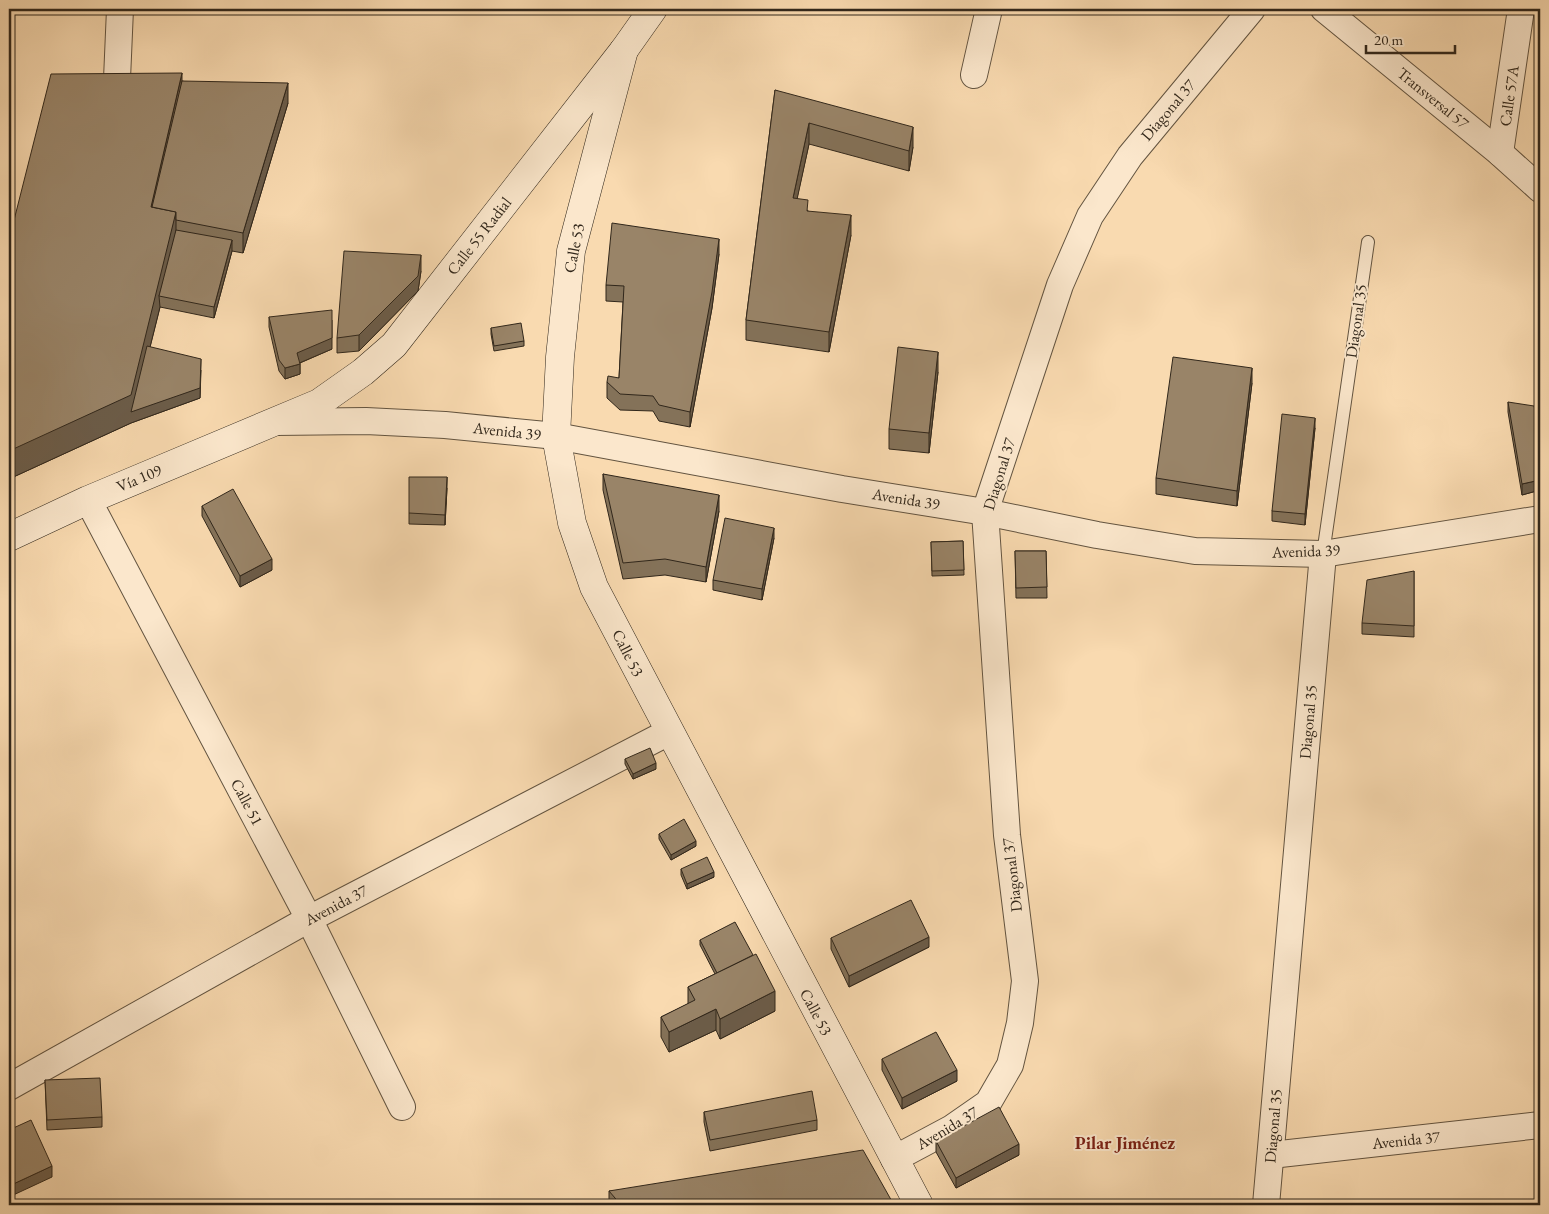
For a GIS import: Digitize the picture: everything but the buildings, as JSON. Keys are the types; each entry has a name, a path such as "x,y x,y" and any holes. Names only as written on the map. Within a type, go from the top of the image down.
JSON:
{"main road":[{"name":"Calle 55 Radial","path":"270,422 319,402 363,372 394,345 624,50 653,9"},
{"name":"Calle 53","path":"624,50 571,251 560,357 556,436 572,523 594,587 918,1205"},
{"name":"Vía 109","path":"9,537 88,500 270,422"}],"street":[{"path":"117,80 120,9"},
{"path":"974,75 989,9"},
{"name":"Diagonal 37","path":"1010,1065 1020,1023 1025,981 1007,834 985,512 1060,285 1090,216 1130,156 1252,9"},
{"name":"Transversal 57","path":"1324,9 1540,188"},
{"name":"Calle 57A","path":"1500,153 1521,9"},
{"name":"Avenida 39","path":"270,422 366,421 445,424 556,436 842,489 985,512 1097,536 1195,551 1323,554 1540,519"},
{"name":"Calle 51","path":"88,500 308,919 402,1107"},
{"name":"Diagonal 35","path":"1266,1205 1323,554"},
{"name":"Avenida 37","path":"9,1087 308,919 669,732"},
{"name":"Avenida 37","path":"894,1159 952,1128 988,1103 1010,1065"},
{"name":"Avenida 37","path":"1271,1155 1540,1125"}],"lane":[{"name":"Diagonal 35","path":"1323,554 1368,242"}],"district":[{"name":"Pilar Jiménez","path":"1125,1142"}]}
